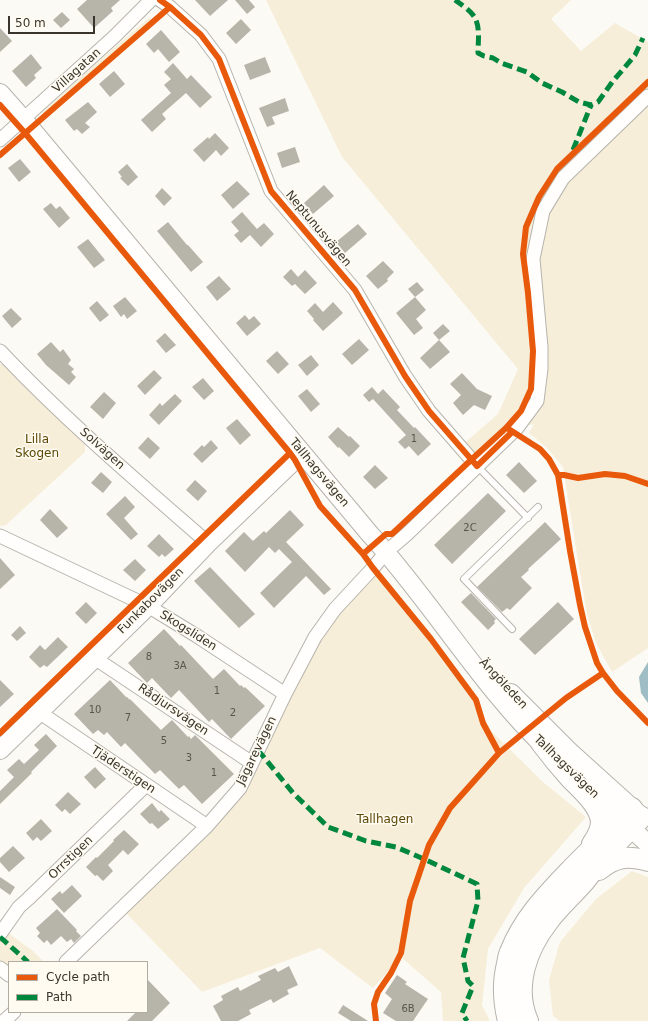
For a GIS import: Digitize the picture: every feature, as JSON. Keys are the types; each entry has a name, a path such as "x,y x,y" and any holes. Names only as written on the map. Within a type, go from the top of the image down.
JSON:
{"main road":[{"name":"Tallhagsvägen","path":"0,94 23,119 386,552 431,608 467,657 521,722 541,743 635,819 648,844"},
{"name":"Funkabovägen","path":"0,750 148,606 208,543 302,453"},
{"name":"Ängöleden","path":"431,608 511,694 635,819"},
{"path":"508,1021 504,1007 503,990 509,953 528,919 542,900 590,848 599,833 601,820 592,802 541,743"},
{"path":"583,857 635,819"},
{"path":"528,1021 523,1008 522,978 525,966 539,935 548,922 585,882 635,819"},
{"path":"585,882 605,865 617,859 632,857 648,861"}],"street":[{"name":"Villagatan","path":"0,140 115,36 151,0"},
{"name":"Neptunusvägen","path":"160,0 201,35 219,59 271,191 355,290 405,376 429,411 477,466"},
{"name":"Jägarevägen","path":"67,961 207,826 240,788 285,694 315,637 335,609 374,568 386,552 517,428 537,401 541,370 541,347 533,259 543,211 563,178 648,96"},
{"name":"Solvägen","path":"0,352 51,403 208,543"},
{"name":"Skogsliden","path":"0,536 148,606 197,636 285,694"},
{"name":"Rådjursvägen","path":"95,657 252,763"},
{"name":"Tjäderstigen","path":"39,712 207,826"},
{"name":"Orrstigen","path":"0,934 19,906 146,785"},
{"path":"0,968 8,974"}],"lane":[{"path":"477,466 528,518"},
{"path":"512,629 464,578 538,507"}],"green space":[{"path":"266,0 571,0 551,19 581,51 615,23 648,42 648,648 612,672 596,643 587,614 563,467 548,449 529,433 534,424 517,428 477,466 460,447 498,414 518,369 342,157"},
{"path":"150,17 151,22 41,117 43,112 93,66"},
{"name":"Lilla Skogen","path":"0,364 4,364 85,443 85,452 6,525 0,526"},
{"name":"Tallhagen","path":"378,573 436,643 480,704 487,727 543,782 586,817 524,888 488,949 482,1005 490,1021 443,1021 441,992 401,957 373,988 320,948 202,992 126,913 213,829 246,791 290,698 320,641 340,613"},
{"path":"632,871 648,877 648,1021 560,1021 553,1016 549,980 560,942 596,899"},
{"path":"0,927 33,951 43,961 8,961 8,966 0,961"}],"water":[{"path":"648,662 648,703 641,693 639,677"}],"building":[{"path":"87,0 120,0 111,8 113,11 94,28 77,9"},
{"path":"195,0 228,0 210,16"},
{"path":"235,0 249,0 255,7 247,14"},
{"path":"62,12 70,20 61,28 53,20"},
{"path":"241,19 251,30 236,44 226,33"},
{"path":"0,28 12,41 0,52"},
{"path":"161,30 180,52 169,62 158,49 154,53 146,44"},
{"path":"31,54 42,68 34,75 36,78 26,87 12,71"},
{"path":"265,57 271,72 250,80 244,65"},
{"path":"173,63 187,79 191,75 212,97 200,108 186,93 162,114 166,119 152,132 141,120 171,93 164,85 171,79 164,72"},
{"path":"114,71 125,84 110,97 99,84"},
{"path":"285,98 289,111 272,117 275,124 267,127 259,108"},
{"path":"88,102 97,112 85,123 90,127 82,134 77,129 74,131 65,120"},
{"path":"215,133 229,148 221,156 216,150 204,162 193,150"},
{"path":"295,147 300,162 282,168 277,153"},
{"path":"20,159 31,172 19,182 8,168"},
{"path":"127,164 138,177 128,186 120,178 122,177 118,172"},
{"path":"237,181 250,194 233,209 221,195"},
{"path":"324,185 334,196 313,214 304,203"},
{"path":"162,188 172,198 164,206 155,196"},
{"path":"51,203 56,209 60,206 70,218 59,228 43,209"},
{"path":"242,212 257,229 264,223 274,234 261,247 250,235 241,243 234,235 239,231 231,222"},
{"path":"168,222 203,262 191,272 157,231"},
{"path":"358,224 367,234 345,253 336,242"},
{"path":"88,239 105,260 94,268 77,247"},
{"path":"383,261 394,272 387,279 388,281 378,289 366,276"},
{"path":"291,269 298,277 305,270 317,283 305,294 295,284 292,286 283,277"},
{"path":"219,276 231,289 217,301 206,287"},
{"path":"417,282 424,290 415,297 408,289"},
{"path":"125,297 137,311 127,319 124,314 121,317 113,306"},
{"path":"415,297 426,310 416,319 423,328 414,335 396,313"},
{"path":"97,301 109,315 100,322 89,308"},
{"path":"333,302 343,313 323,331 307,311 315,303 323,312"},
{"path":"11,308 22,319 12,328 2,316"},
{"path":"245,315 249,320 254,316 261,324 247,336 236,323"},
{"path":"443,324 450,331 439,340 433,333"},
{"path":"165,333 176,345 166,353 156,341"},
{"path":"359,339 369,350 352,365 342,354"},
{"path":"439,340 450,352 430,369 420,358"},
{"path":"51,342 60,352 63,349 71,360 68,364 74,369 71,372 76,377 69,385 46,365 37,354"},
{"path":"277,351 289,364 278,374 266,361"},
{"path":"311,355 319,365 307,376 298,365"},
{"path":"154,370 162,378 145,395 137,386"},
{"path":"462,373 477,389 492,396 485,410 474,405 463,415 453,403 461,395 450,384"},
{"path":"203,378 214,391 204,400 192,387"},
{"path":"372,387 378,394 383,389 400,407 397,410 431,444 418,456 409,446 405,449 398,442 406,435 373,399 369,402 363,395"},
{"path":"307,389 320,404 311,412 298,396"},
{"path":"104,392 116,403 103,419 90,407"},
{"path":"175,394 182,401 159,425 149,415 160,403 162,406"},
{"path":"237,419 251,435 240,445 226,428"},
{"path":"338,427 360,446 349,457 328,437"},
{"path":"148,437 160,448 150,459 138,448"},
{"path":"211,440 218,448 202,463 193,454 202,445 204,447"},
{"path":"519,462 537,481 524,493 506,475"},
{"path":"375,465 388,478 375,489 363,477"},
{"path":"101,472 112,482 103,493 91,483"},
{"path":"195,480 207,491 198,501 186,490"},
{"path":"488,493 506,511 452,564 434,545"},
{"path":"125,496 135,507 124,518 138,534 131,540 106,514"},
{"path":"50,509 68,528 57,538 40,520"},
{"path":"290,510 304,525 286,542 331,589 324,595 306,576 274,608 260,593 292,562 279,549 275,553 269,547 245,572 225,551 244,532 253,541 264,531 266,533"},
{"path":"545,522 561,539 521,577 532,588 510,610 507,608 502,612 477,587"},
{"path":"159,534 174,549 165,557 162,554 159,557 147,546"},
{"path":"0,558 15,575 0,589"},
{"path":"135,559 146,570 135,581 123,570"},
{"path":"210,567 255,614 239,628 194,581"},
{"path":"471,593 496,619 494,621 495,623 488,630 461,602"},
{"path":"86,602 97,613 86,624 75,613"},
{"path":"558,602 574,619 535,655 519,639"},
{"path":"20,626 26,633 17,641 11,635"},
{"path":"164,629 213,679 224,669 240,686 245,687 265,706 231,739 212,719 209,722 179,690 171,698 152,678 147,683 128,663"},
{"path":"58,637 68,647 47,667 44,665 40,668 29,657 40,645 45,650"},
{"path":"0,680 14,694 0,707"},
{"path":"110,680 161,730 172,720 191,739 195,735 234,774 202,804 184,785 179,789 160,770 155,774 125,743 121,747 107,732 104,735 98,730 93,734 74,714"},
{"path":"46,734 57,746 0,804 0,791 14,777 7,770 19,759 24,764 39,750 34,745"},
{"path":"95,767 106,779 95,789 84,777"},
{"path":"68,792 81,804 70,814 65,809 62,812 55,805"},
{"path":"152,803 159,812 161,810 170,819 158,829 152,823 150,824 140,814"},
{"path":"41,819 52,831 41,841 37,837 33,841 26,833"},
{"path":"124,830 139,844 128,855 123,850 108,865 113,871 103,881 97,875 95,876 86,867 96,857 97,858"},
{"path":"13,846 25,858 9,872 0,862 0,858"},
{"path":"0,877 15,887 10,895 0,888"},
{"path":"72,885 82,896 64,913 51,899 60,891 62,894"},
{"path":"57,909 81,936 74,943 71,939 67,942 61,936 51,945 47,940 44,943 37,936 40,933 36,928"},
{"path":"289,966 298,985 287,990 289,994 273,1003 271,999 249,1010 251,1014 238,1021 221,1021 213,1006 223,1000 221,996 238,987 240,991 261,980 258,976 275,968 278,972"},
{"path":"397,975 407,982 405,984 428,999 413,1021 396,1021 383,1013 392,999 385,993"},
{"path":"148,980 170,1003 152,1021 127,1021 135,1013 148,1013"},
{"path":"343,1005 368,1021 351,1021 338,1013"}],"marked path":[{"path":"455,0 470,11 475,17 478,32 478,53 527,72 542,83 579,102 591,105 598,102 613,81 635,55 643,38"},
{"path":"573,150 591,105"},
{"path":"258,750 293,793 328,827 366,841 396,847 477,884 478,901 463,958 468,981 473,986 462,1013 467,1021"},
{"path":"0,937 27,961"}],"cycle path":[{"path":"160,0 201,35 219,59 271,191 355,290 405,376 429,411 477,466 512,432"},
{"path":"0,155 170,7"},
{"path":"363,554 386,534 392,534 506,428 521,411 531,389 533,351 523,254 526,227 539,197 557,169 648,82"},
{"path":"0,105 25,133 290,453 320,506 363,554 431,639 476,700 483,723 499,753"},
{"path":"507,428 540,449 549,459 558,475 580,605 585,627 597,663 617,691 648,723"},
{"path":"0,733 290,453"},
{"path":"558,475 578,478 605,474 625,476 648,484"},
{"path":"376,1021 374,1004 378,992 391,973 401,953 410,901 429,845 450,808 499,753 566,698 603,673"}]}
